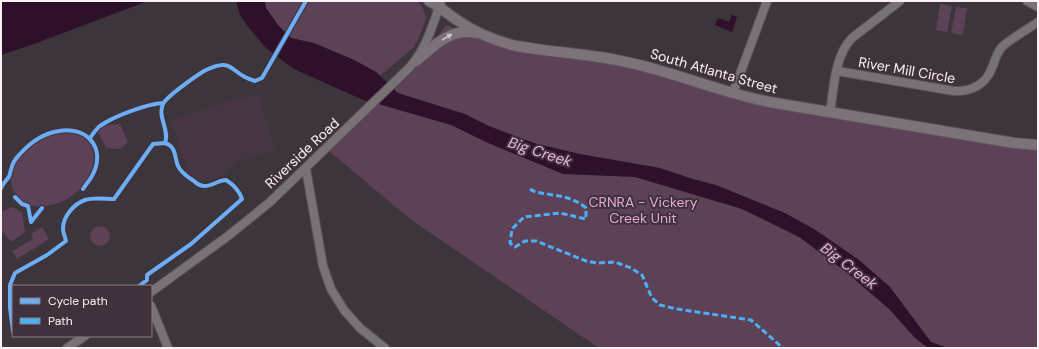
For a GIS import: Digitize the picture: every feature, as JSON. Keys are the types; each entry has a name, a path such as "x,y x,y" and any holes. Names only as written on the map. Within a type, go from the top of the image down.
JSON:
{"main road":[{"name":"South Atlanta Street","path":"429,1 439,3 461,22 497,41 528,48 630,62 733,93 769,102 1014,143 1038,145"},
{"path":"416,61 453,33 465,31 484,35"}],"street":[{"path":"733,93 767,1"},
{"path":"1027,1 1038,7"},
{"name":"River Mill Circle","path":"830,113 839,60 846,44 898,2"},
{"name":"Riverside Road","path":"152,291 250,220 306,169 416,61 427,41 439,3"},
{"name":"River Mill Circle","path":"837,71 954,91 968,91 978,86 986,79 991,72 998,52 1002,46 1038,22"},
{"path":"306,169 323,266 331,289 344,310 360,328 385,348"},
{"path":"152,308 168,348"},
{"path":"67,348 84,337"}],"shaded area":[{"path":"258,93 276,150 238,161 222,176 210,181 199,180 188,173 171,120"}],"green space":[{"path":"265,1 417,1 423,8 426,18 414,47 380,76 376,72 354,60 314,43 291,38 278,25 266,8"},
{"path":"940,4 952,6 947,32 936,30"},
{"path":"956,7 967,8 963,35 951,33"},
{"name":"CRNRA - Vickery Creek Unit","path":"446,25 479,37 993,141 1038,146 1038,348 599,348 410,219 329,151 413,71"},
{"path":"120,124 128,142 121,149 106,148 98,132 103,125"},
{"path":"64,132 82,136 90,143 92,147 94,155 93,166 90,176 84,186 76,193 56,204 34,206 21,201 14,191 12,184 11,177 14,164 23,152 35,142 49,135"},
{"path":"12,207 22,212 25,232 11,242 2,231 1,212"},
{"path":"100,226 107,229 110,236 107,243 100,246 93,243 90,236 93,229"},
{"path":"42,227 49,239 17,259 12,251 33,239 31,234"}],"water":[{"path":"1,1 148,1 1,55"},
{"name":"Big Creek","path":"236,1 265,1 266,8 278,25 291,38 314,43 354,60 376,72 398,93 465,114 489,126 537,144 580,154 660,168 716,185 785,213 814,229 859,260 890,287 931,342 948,348 928,348 915,338 889,309 846,272 799,237 742,209 635,177 563,174 488,143 451,125 361,99 294,69 266,48 240,15"},
{"path":"732,15 737,17 732,32 715,25 718,18 729,22"}],"marked path":[{"path":"530,189 538,193 550,194 578,202 586,208 586,219 560,213 524,217 512,229 510,243 515,247 525,241 536,241 586,261 597,263 615,262 631,268 642,275 652,298 660,305 751,320 783,348"}],"cycle path":[{"path":"140,285 147,280 147,275 191,244 242,199 236,188 226,180 208,186 202,186 181,171 172,147 165,143 166,133 161,114 163,104 170,96 204,71 216,66 228,66 245,77 255,81 262,78 306,1"},
{"path":"90,138 99,127 114,118 140,108 163,103"},
{"path":"1,188 9,176 16,159 28,146 38,139 53,132 69,130 78,132 91,141 97,156 92,176 83,189"},
{"path":"12,323 10,285 15,273 47,255 66,241 63,224 67,215 77,204 88,199 114,199 153,144 165,143"},
{"path":"15,197 22,204 28,206 31,222 42,208"}]}
